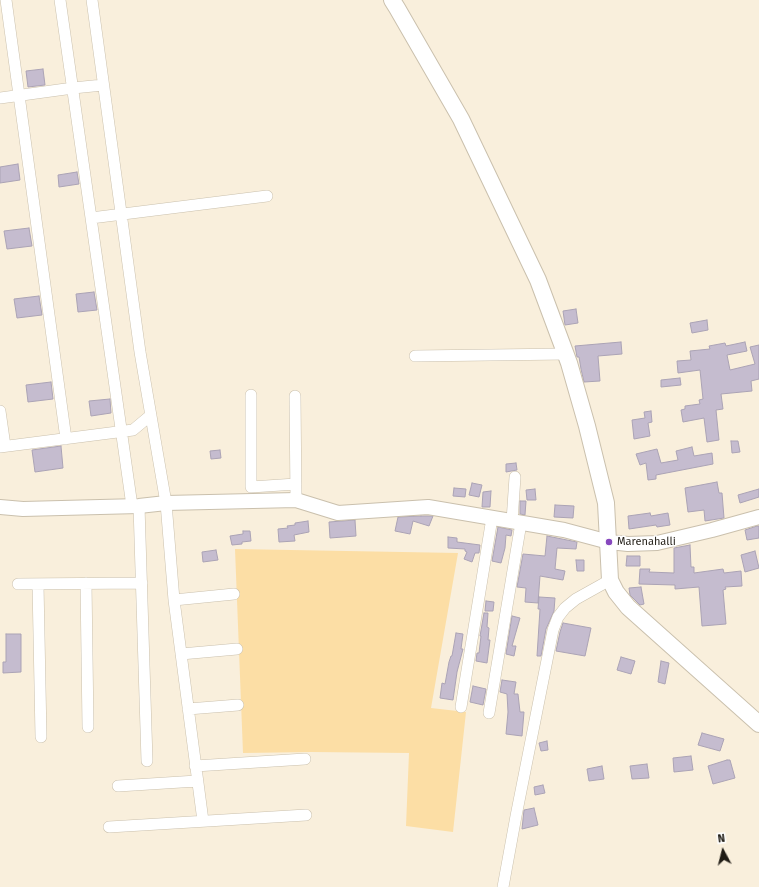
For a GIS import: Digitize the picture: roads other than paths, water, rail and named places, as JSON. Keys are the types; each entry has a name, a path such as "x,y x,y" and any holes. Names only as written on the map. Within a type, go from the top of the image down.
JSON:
{"main road":[{"path":"392,0 461,119 538,280 566,354 587,426 606,503 610,580 616,592 628,607 759,724"}],"street":[{"path":"6,0 66,439"},
{"path":"60,0 122,432 135,506 142,583 147,762"},
{"path":"92,0 140,352 166,503 174,600 203,821"},
{"path":"0,98 73,88 103,86"},
{"path":"91,218 267,196"},
{"path":"415,356 566,354"},
{"path":"251,395 251,487 296,484"},
{"path":"295,396 296,500"},
{"path":"0,411 3,447 133,430 151,415"},
{"path":"489,713 516,522 515,477"},
{"path":"0,507 23,509 135,506 166,503 296,500 338,513 428,507 564,530 609,542 628,544 656,543 759,517"},
{"path":"461,707 492,518"},
{"path":"503,887 514,823 553,630 558,617 565,608 576,599 610,580"},
{"path":"86,583 88,727"},
{"path":"18,584 142,583"},
{"path":"38,584 41,737"},
{"path":"174,600 234,594"},
{"path":"181,654 237,649"},
{"path":"188,710 238,705"},
{"path":"195,766 305,759"},
{"path":"118,786 197,781"},
{"path":"109,827 306,815"}],"place":[{"name":"Marenahalli","path":"609,542"}]}
